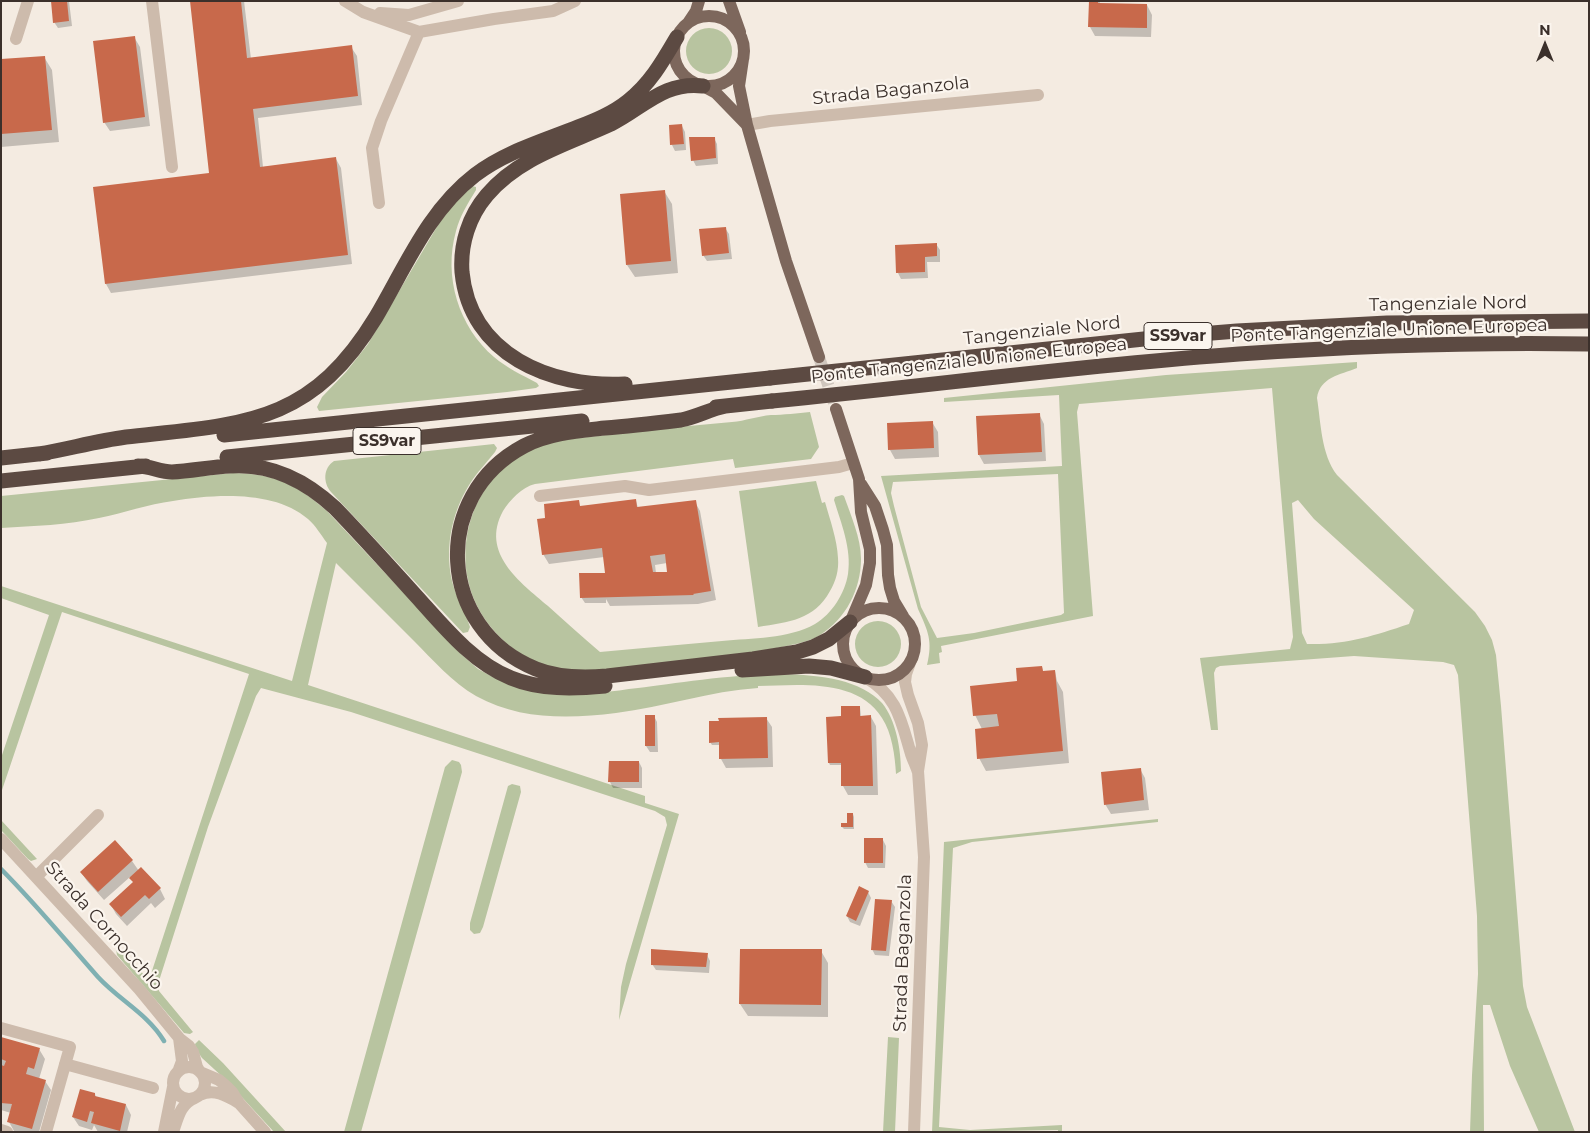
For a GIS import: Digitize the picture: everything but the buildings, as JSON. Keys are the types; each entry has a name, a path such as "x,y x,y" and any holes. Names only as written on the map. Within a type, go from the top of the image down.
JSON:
{"highway":[{"path":"39,454 118,438 237,424 264,416 302,398 325,382 353,351 376,317 429,225 456,191 477,173 504,158 608,114 621,106 654,76 680,33"},
{"path":"703,86 682,86 661,92 621,118 537,157 505,177 478,206 470,222 462,253 463,278 474,316 489,337 508,354 542,372 576,382 600,384 629,384 703,376 750,380"},
{"name":"Tangenziale Nord","path":"750,380 1238,331 1387,323 1589,321"},
{"name":"Ponte Tangenziale Unione Europea","path":"726,406 1239,354 1388,346 1528,343 1589,344"},
{"name":"SS9var","path":"1,458 750,380"},
{"path":"726,406 712,409 696,417 681,420 554,435 531,443 503,460 485,476 474,492 463,517 459,534 460,580 475,618 495,643 517,660 550,673 585,677 753,659 797,652 830,639 850,622"},
{"name":"SS9var","path":"1,481 726,406"},
{"path":"138,466 173,472 250,466 282,474 308,485 335,508 466,648 501,673 524,682 553,687 597,687 746,670 802,666 831,668 865,677"}],"main road":[{"path":"699,1 692,17 680,33 674,54 679,70 687,78 716,93 748,124"},
{"path":"730,1 742,42 743,59 739,86 748,124 786,261 819,357"},
{"path":"680,33 692,21 703,17 720,18 734,27 742,42"},
{"path":"703,86 715,86 726,82 735,74 743,59"},
{"name":"Strada Baganzola","path":"836,409 858,479 861,512 869,542 870,563 864,594 843,638 843,650 850,666 865,677"},
{"name":"Strada Baganzola","path":"858,479 875,506 880,520 887,545 888,575 892,595 903,616 911,626 915,637 915,649 911,660"},
{"path":"850,622 864,611 875,607 887,608 903,616"},
{"path":"865,677 876,680 894,677 904,670 911,660"}],"street":[{"path":"16,39 28,1"},
{"path":"152,1 172,167"},
{"path":"345,1 363,12 419,32 553,11 575,1"},
{"path":"363,12 409,15 458,1"},
{"path":"379,203 372,148 381,121 419,32"},
{"name":"Strada Baganzola","path":"748,124 1038,95"},
{"path":"540,496 625,486 649,490 854,464"},
{"name":"Strada Baganzola","path":"911,660 905,682 921,737 922,749 918,775"},
{"name":"Strada Baganzola","path":"865,677 878,686 894,705 904,728 918,775 924,834 924,881 914,1132"},
{"path":"36,877 98,815"},
{"name":"Strada Cornocchio","path":"1,839 139,989 179,1038 192,1049 197,1067 205,1081 205,1086 197,1097"},
{"path":"1,1028 70,1047 46,1132"},
{"path":"164,1132 174,1086 173,1081 182,1061 179,1038"},
{"path":"66,1064 153,1088"},
{"path":"178,1072 186,1067 196,1069 223,1083 265,1132"},
{"path":"174,1086 179,1096 190,1099 197,1097"},
{"path":"173,1132 183,1106 188,1101 207,1092 216,1092 239,1103"},
{"path":"1,1130 6,1132"}],"green space":[{"path":"709,28 722,32 728,38 732,51 728,64 722,70 709,74 696,70 690,64 686,51 690,38 696,32"},
{"path":"472,186 476,187 476,190 460,220 452,248 453,283 457,300 471,331 482,345 499,361 539,386 507,392 319,411 317,407 322,397 346,372 368,344 438,225 451,207"},
{"path":"1357,362 1357,368 1326,381 1319,391 1317,398 1325,448 1337,475 1475,612 1492,640 1496,655 1501,706 1523,986 1527,1007 1575,1132 1539,1132 1510,1066 1490,1005 1483,1005 1484,1132 1470,1132 1478,974 1477,916 1458,675 1454,665 1443,662 1354,656 1220,666 1216,668 1214,673 1218,730 1211,730 1200,658 1290,649 1293,637 1272,388 1079,404 1077,412 1093,616 941,646 942,652 939,653 940,663 927,665 930,649 928,636 918,609 881,476 1062,466 1059,395 944,402 944,398 1166,375","holes":["1058,474 1064,613 974,633 937,638 921,607 891,493 893,482","1298,500 1314,519 1414,610 1409,624 1371,636 1347,641 1307,644 1302,633 1292,503"]},
{"path":"810,412 819,447 811,459 735,468 733,459 535,484 521,491 503,511 497,526 496,540 506,565 515,576 600,652 770,637 793,633 815,624 827,615 841,596 849,565 845,536 834,500 835,497 842,495 852,519 861,551 860,570 855,592 844,612 837,621 820,635 792,645 728,656 593,671 577,671 549,667 521,654 508,645 487,622 472,595 468,580 467,539 471,519 489,483 503,468 520,456 539,446 568,439"},
{"path":"494,444 497,448 495,452 466,490 452,527 449,554 452,581 470,627 468,632 463,633 331,492 325,476 330,464 334,461"},
{"path":"233,473 273,478 295,487 316,502 327,511 461,654 478,669 491,676 600,692 696,680 766,674 801,675 833,679 861,688 882,703 891,718 897,736 901,771 896,774 891,738 882,718 871,705 858,696 843,690 826,687 808,685 758,686 758,688 722,692 634,710 562,717 527,714 492,704 476,696 451,677 336,563 308,685 645,796 645,803 679,814 619,1020 621,987 626,964 667,825 665,817 655,811 351,712 261,688 256,696 208,827 158,984 159,991 193,1032 190,1034 184,1033 117,955 116,949 117,946 149,980 249,674 62,612 1,793 1,758 49,615 1,598 1,586 292,681 327,543 308,519 279,503 262,499 225,496 189,499 154,504 75,522 1,528 1,496"},
{"path":"816,481 822,503 825,502 836,544 838,567 834,583 824,601 808,614 790,621 758,627 739,491"},
{"path":"878,621 891,625 897,631 901,644 897,657 891,663 878,667 865,663 859,657 855,644 859,631 865,625"},
{"path":"452,760 459,762 462,772 361,1132 344,1132 445,767"},
{"path":"512,784 520,786 521,792 483,927 480,933 474,934 470,930 470,923 508,786"},
{"path":"1158,819 1158,822 972,842 953,848 939,1127 970,1130 1062,1125 1062,1132 1058,1132 1058,1130 932,1132 944,842"},
{"path":"1,820 37,859 31,861 28,859 1,830"},
{"path":"888,1037 899,1038 895,1132 883,1132"},
{"path":"199,1040 223,1063 286,1132 274,1132 226,1080 202,1058 195,1044"}],"waterway":[{"path":"1,869 39,909 98,977 142,1015 164,1041"}],"tunnel":[{"path":"819,357 836,409"}]}
